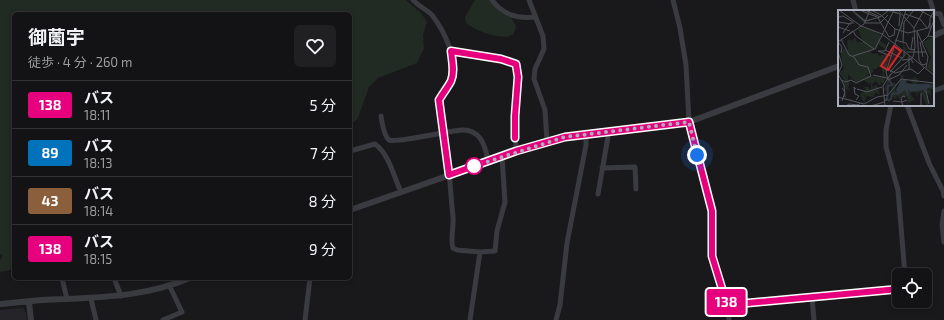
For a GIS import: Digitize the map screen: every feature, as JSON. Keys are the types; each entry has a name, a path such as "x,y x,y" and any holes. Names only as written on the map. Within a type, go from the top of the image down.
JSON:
{"street":[{"path":"412,0 432,15 451,51 453,67 451,80 444,89 439,100 449,175 454,229 453,248 480,252 495,251 497,231 505,202 502,156"},
{"path":"492,0 500,9 512,17 535,17"},
{"path":"529,0 543,36 544,49 535,69 534,79 545,110 548,141"},
{"path":"673,0 680,28 686,65 689,122 712,211 712,256 727,305 729,320"},
{"path":"853,0 856,10"},
{"path":"930,0 933,10"},
{"path":"934,12 940,14 944,26"},
{"path":"934,36 944,31"},
{"path":"451,51 501,59 516,64 518,73 515,116 516,151"},
{"path":"352,209 548,141 586,133 689,122 838,66"},
{"path":"934,91 944,87"},
{"path":"891,106 886,130 886,147 898,190 904,268"},
{"path":"907,106 944,196"},
{"path":"381,116 387,139 390,141 402,141 444,132 468,130 476,133 481,137 488,161"},
{"path":"598,194 609,131"},
{"path":"556,320 560,305 567,243 586,145 586,133"},
{"path":"352,150 375,144 379,147 386,157 401,192"},
{"path":"602,168 635,167 636,189"},
{"path":"944,211 942,225 944,242"},
{"path":"470,320 480,252"},
{"path":"62,280 67,298"},
{"path":"115,280 121,296"},
{"path":"0,304 67,298 91,299 121,296 184,280"},
{"path":"305,320 310,280"},
{"path":"163,320 182,312 174,283"},
{"path":"727,305 892,290"},
{"path":"812,297 814,320"},
{"path":"91,299 96,320"},
{"path":"29,302 31,320"}],"shaded area":[{"path":"0,0 406,0 421,13 427,22 423,35 424,48 417,63 378,78 369,87 357,120 352,123 352,12 12,12 12,266 10,270 0,272 0,261 3,254 0,255"},
{"path":"475,0 491,0 510,16 516,26 513,34 502,37 495,36 475,29 466,23 465,17"},
{"path":"23,308 26,313 27,320 0,320 0,310"}],"bus line":[{"name":"138","path":"515,138 518,77 518,69 516,64 501,59 478,57 451,51 453,67 451,80 444,89 439,100 442,110 449,175 516,151 565,137 586,133 689,122 712,211 712,256 727,305 788,298 804,298 892,290"}],"route":[{"path":"474,166 516,151 565,137 586,133 689,122 697,155"}]}
